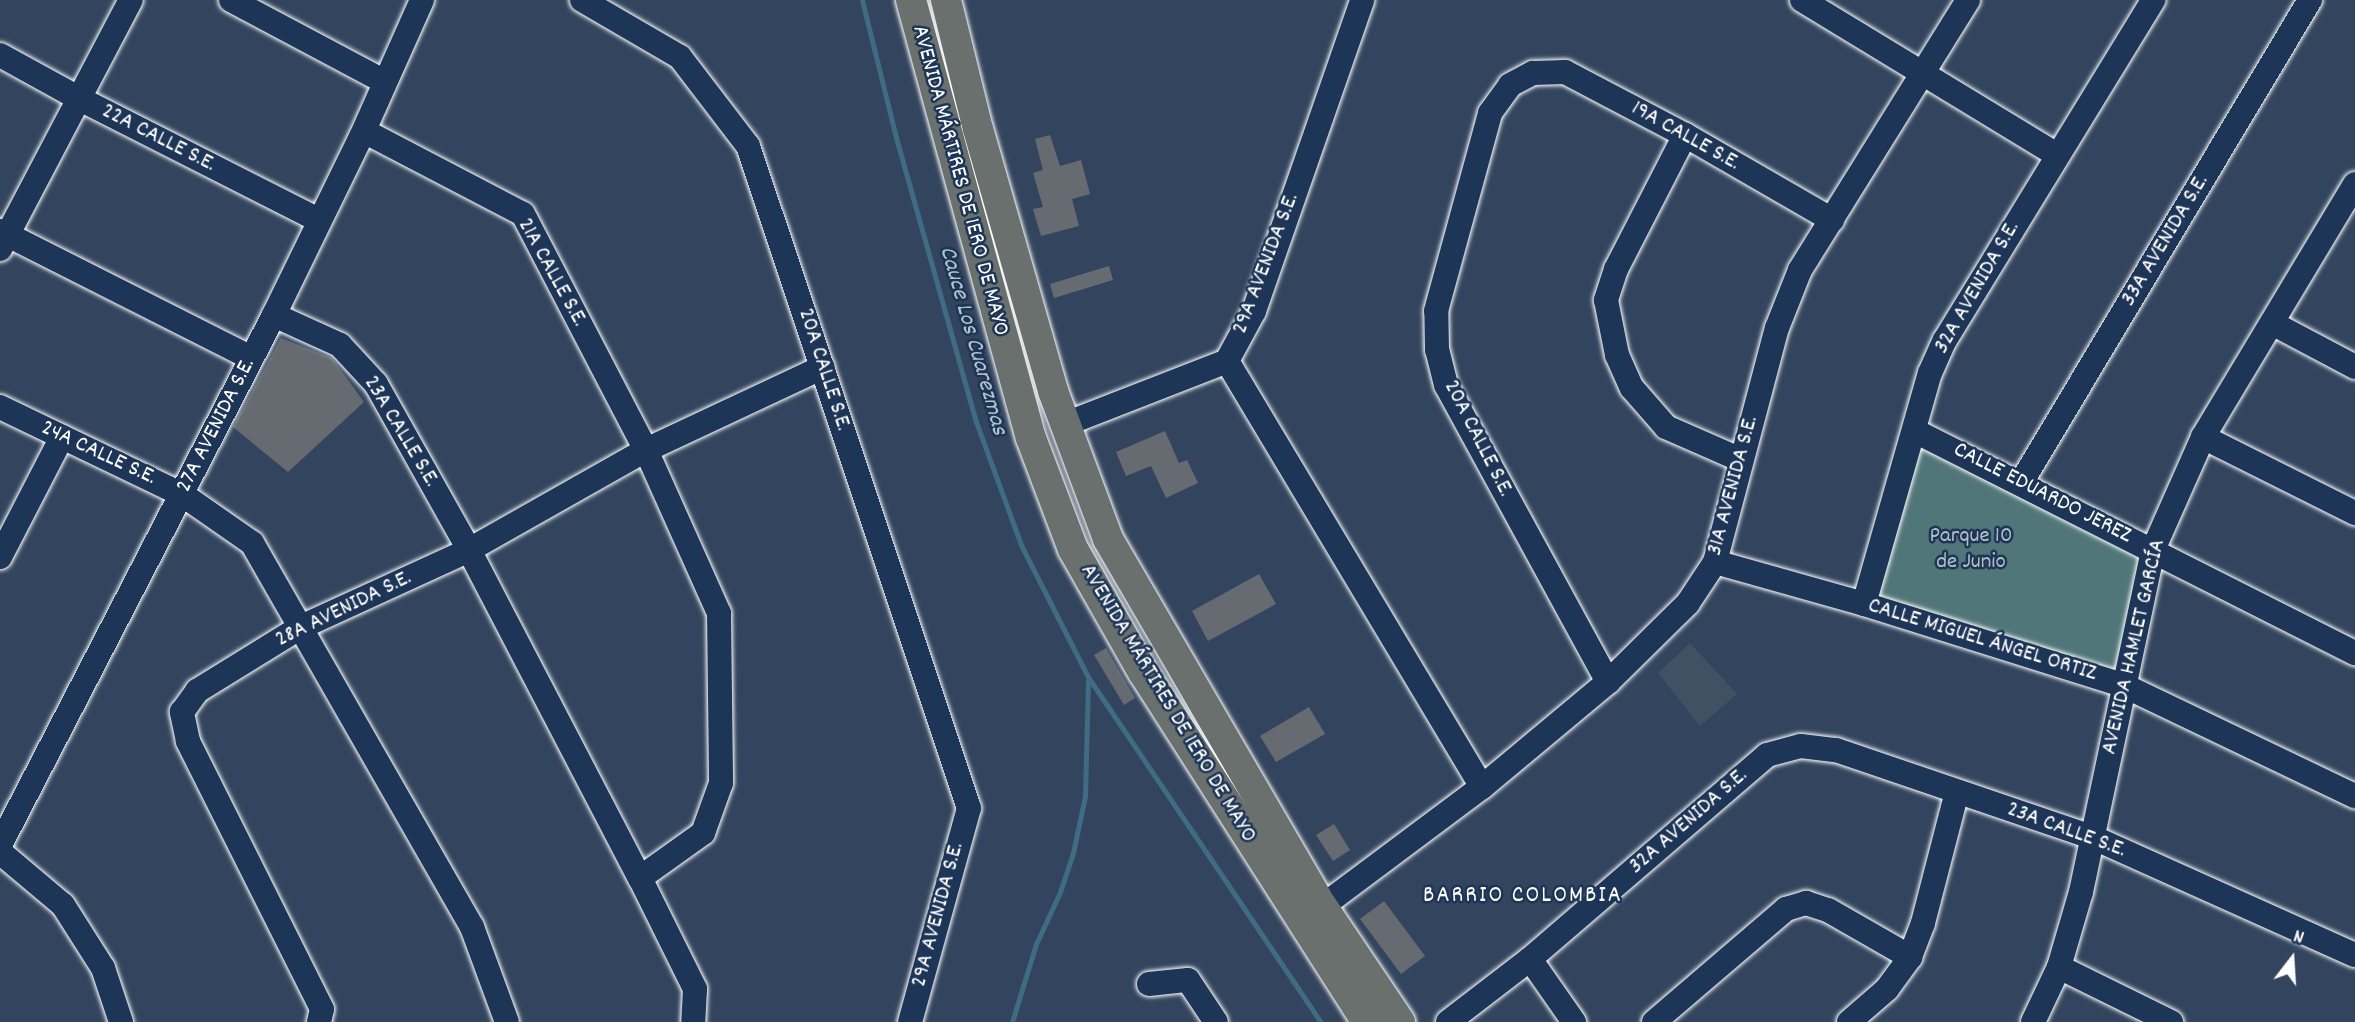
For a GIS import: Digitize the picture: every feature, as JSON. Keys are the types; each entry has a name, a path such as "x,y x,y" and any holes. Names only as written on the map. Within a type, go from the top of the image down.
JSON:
{"main road":[{"path":"914,12 948,8"},
{"name":"AVENIDA MÁRTIRES DE 1ERO DE MAYO","path":"948,8 978,129 1063,425 1108,539 1312,914 1367,1022"},
{"name":"AVENIDA MÁRTIRES DE 1ERO DE MAYO","path":"914,12 1031,438 1073,549 1143,672 1312,914 1400,1022"}],"street":[{"path":"131,0 80,99 2,238 251,358"},
{"path":"231,0 385,82"},
{"name":"27A AVENIDA S.E.","path":"0,845 8,811 183,495 274,315 364,131 422,0"},
{"name":"20A CALLE S.E.","path":"582,0 680,57 748,146 969,808"},
{"name":"29A AVENIDA S.E.","path":"1063,425 1227,361 1254,311 1362,0"},
{"path":"1802,0 2057,155"},
{"name":"31A AVENIDA S.E.","path":"1312,914 1482,787 1608,682 1688,603 1715,562 1777,328 1800,270 1968,0"},
{"name":"32A AVENIDA S.E.","path":"1864,604 1930,373 1945,340 2152,0"},
{"name":"33A AVENIDA S.E.","path":"2021,483 2310,0"},
{"name":"22A CALLE S.E.","path":"0,55 80,99 319,220"},
{"name":"19A CALLE S.E.","path":"1533,73 1565,72 1685,135 1832,220"},
{"name":"20A CALLE S.E.","path":"1533,73 1510,85 1490,113 1436,311 1437,350 1446,385 1608,682"},
{"name":"21A CALLE S.E.","path":"364,131 523,214 646,450 719,613 721,783 703,833 640,878"},
{"path":"1685,135 1616,269 1606,300 1617,355 1632,387 1666,427 1741,460"},
{"name":"AVENIDA HAMLET GARCÍA","path":"2033,1022 2059,967 2081,892 2153,550 2203,437 2272,323 2346,216 2355,184"},
{"name":"23A CALLE S.E.","path":"274,315 340,345 376,384 469,550 640,878 695,989 693,1022"},
{"path":"2272,323 2355,367"},
{"path":"1227,361 1482,787"},
{"name":"28A AVENIDA S.E.","path":"319,1022 322,1009 188,741 182,712 197,691 299,628 469,550 646,450 823,367"},
{"name":"24A CALLE S.E.","path":"0,407 183,495 252,543 472,927 508,1022"},
{"name":"CALLE EDUARDO JEREZ","path":"1915,431 2355,653"},
{"path":"0,557 62,437"},
{"path":"2203,437 2355,513"},
{"name":"CALLE MIGUEL ÁNGEL ORTIZ","path":"1715,562 1864,604 2125,686 2355,796"},
{"name":"23A CALLE S.E.","path":"1767,755 1801,746 1836,750 2092,837 2355,955"},
{"name":"32A AVENIDA S.E.","path":"1448,1022 1530,959 1767,755"},
{"path":"1849,1022 1887,989 1910,957 1923,923 1957,792"},
{"name":"29A AVENIDA S.E.","path":"910,1022 969,808"},
{"path":"0,852 63,905 103,968 121,1022"},
{"path":"1654,1022 1786,909 1805,903 1828,910 1910,957"},
{"path":"1530,959 1574,1022"},
{"path":"2059,967 2171,1022"},
{"path":"1149,984 1188,980 1216,1022"}],"shaded area":[{"path":"1690,643 1737,694 1700,726 1658,673"}],"green space":[{"name":"Parque 10 de Junio","path":"1915,431 2153,550 2125,686 1864,604"}],"building":[{"path":"1050,135 1060,166 1081,160 1090,194 1072,199 1079,226 1041,236 1033,209 1043,207 1033,173 1043,170 1035,139"},
{"path":"1109,266 1113,280 1054,298 1050,284"},
{"path":"281,338 332,358 364,402 288,472 233,427"},
{"path":"1165,431 1179,463 1187,460 1198,483 1166,498 1151,466 1126,476 1116,452"},
{"path":"1259,574 1276,604 1208,641 1192,611"},
{"path":"1106,648 1135,698 1124,705 1094,655"},
{"path":"1309,707 1325,734 1276,762 1260,736"},
{"path":"1334,824 1350,850 1333,861 1316,835"},
{"path":"1384,901 1425,956 1401,974 1360,919"}],"waterway":[{"name":"Cauce Los Cuarezmas","path":"862,0 897,141 975,419 1021,545 1088,677 1321,1022"},
{"path":"1012,1022 1036,944 1060,892 1073,853 1085,796 1088,681"}],"district":[{"name":"BARRIO COLOMBIA","path":"1523,897"}]}
